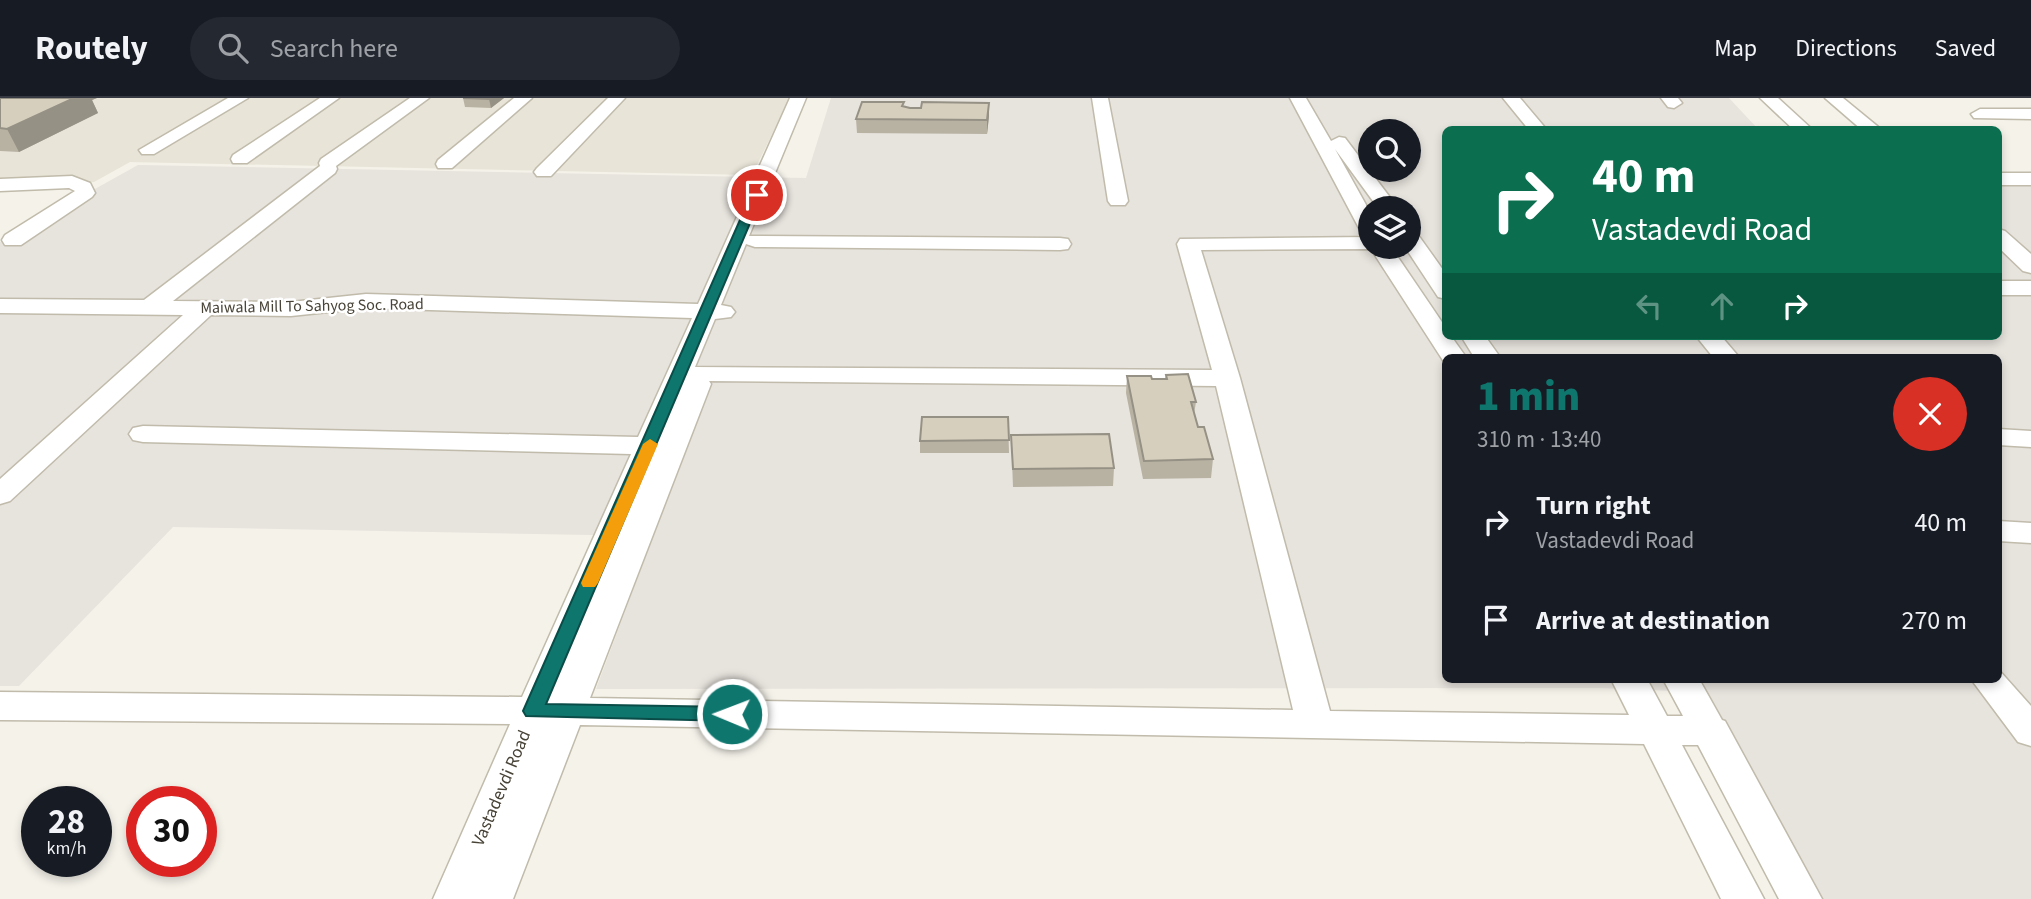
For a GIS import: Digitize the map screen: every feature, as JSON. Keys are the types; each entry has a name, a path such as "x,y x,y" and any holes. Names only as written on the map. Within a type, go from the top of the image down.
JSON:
{"street":[{"path":"148,150 240,98"},
{"path":"240,159 331,98"},
{"path":"150,307 328,166 421,98"},
{"path":"445,164 523,98"},
{"path":"544,172 617,98"},
{"name":"Vastadevdi Road","path":"454,899 550,711 702,373 717,312 798,98"},
{"name":"Vastadevdi Road","path":"492,899 550,711 650,446 755,241 814,98"},
{"path":"1100,98 1118,201"},
{"path":"1298,98 1358,208"},
{"path":"1316,98 1336,138 1379,196"},
{"path":"1511,98 1536,126"},
{"path":"1768,98 1800,126"},
{"path":"1833,98 1869,126"},
{"path":"2015,98 2031,107"},
{"path":"1980,114 2031,114"},
{"path":"2002,179 2031,180"},
{"path":"0,185 72,183 83,187 85,193 13,240"},
{"path":"2002,239 2031,265"},
{"path":"755,241 1060,244"},
{"path":"1315,724 1227,378 1188,244 1358,243"},
{"path":"1421,256 1442,286"},
{"path":"1388,259 1451,354"},
{"path":"2002,288 2031,288"},
{"name":"Maiwala Mill To Sahyog Soc. Road","path":"0,306 290,309 366,300 717,312"},
{"path":"0,495 206,307"},
{"path":"1711,340 1723,354"},
{"path":"702,373 1227,378"},
{"path":"143,434 650,446"},
{"path":"2002,437 2031,439"},
{"path":"2002,531 2031,533"},
{"path":"1631,683 1743,899"},
{"path":"1683,683 1712,731 1801,899"},
{"path":"1992,683 2031,732"},
{"path":"0,706 550,711 1712,731"}],"shaded area":[{"path":"51,98 790,98 752,175 130,162 94,182 0,184 0,117"},
{"path":"831,98 1729,98 1755,126 1442,126 1442,340 2002,340 2002,185 2031,185 2031,899 1821,899 1701,692 1599,688 596,689 654,534 173,527 19,686 0,686 0,242 138,165 806,178"}],"building":[{"path":"0,98 74,98 7,129 0,128"},
{"path":"862,102 904,102 902,106 910,108 921,108 922,102 989,103 987,120 856,119"},
{"path":"1188,374 1196,402 1191,402 1198,427 1204,427 1213,459 1144,461 1127,376 1167,379 1166,375"},
{"path":"922,417 1008,417 1009,440 920,441"},
{"path":"1109,434 1114,468 1013,469 1011,435"}],"slow traffic":[{"path":"589,583 650,444"}],"route":[{"path":"732,714 533,711 757,195"}]}
